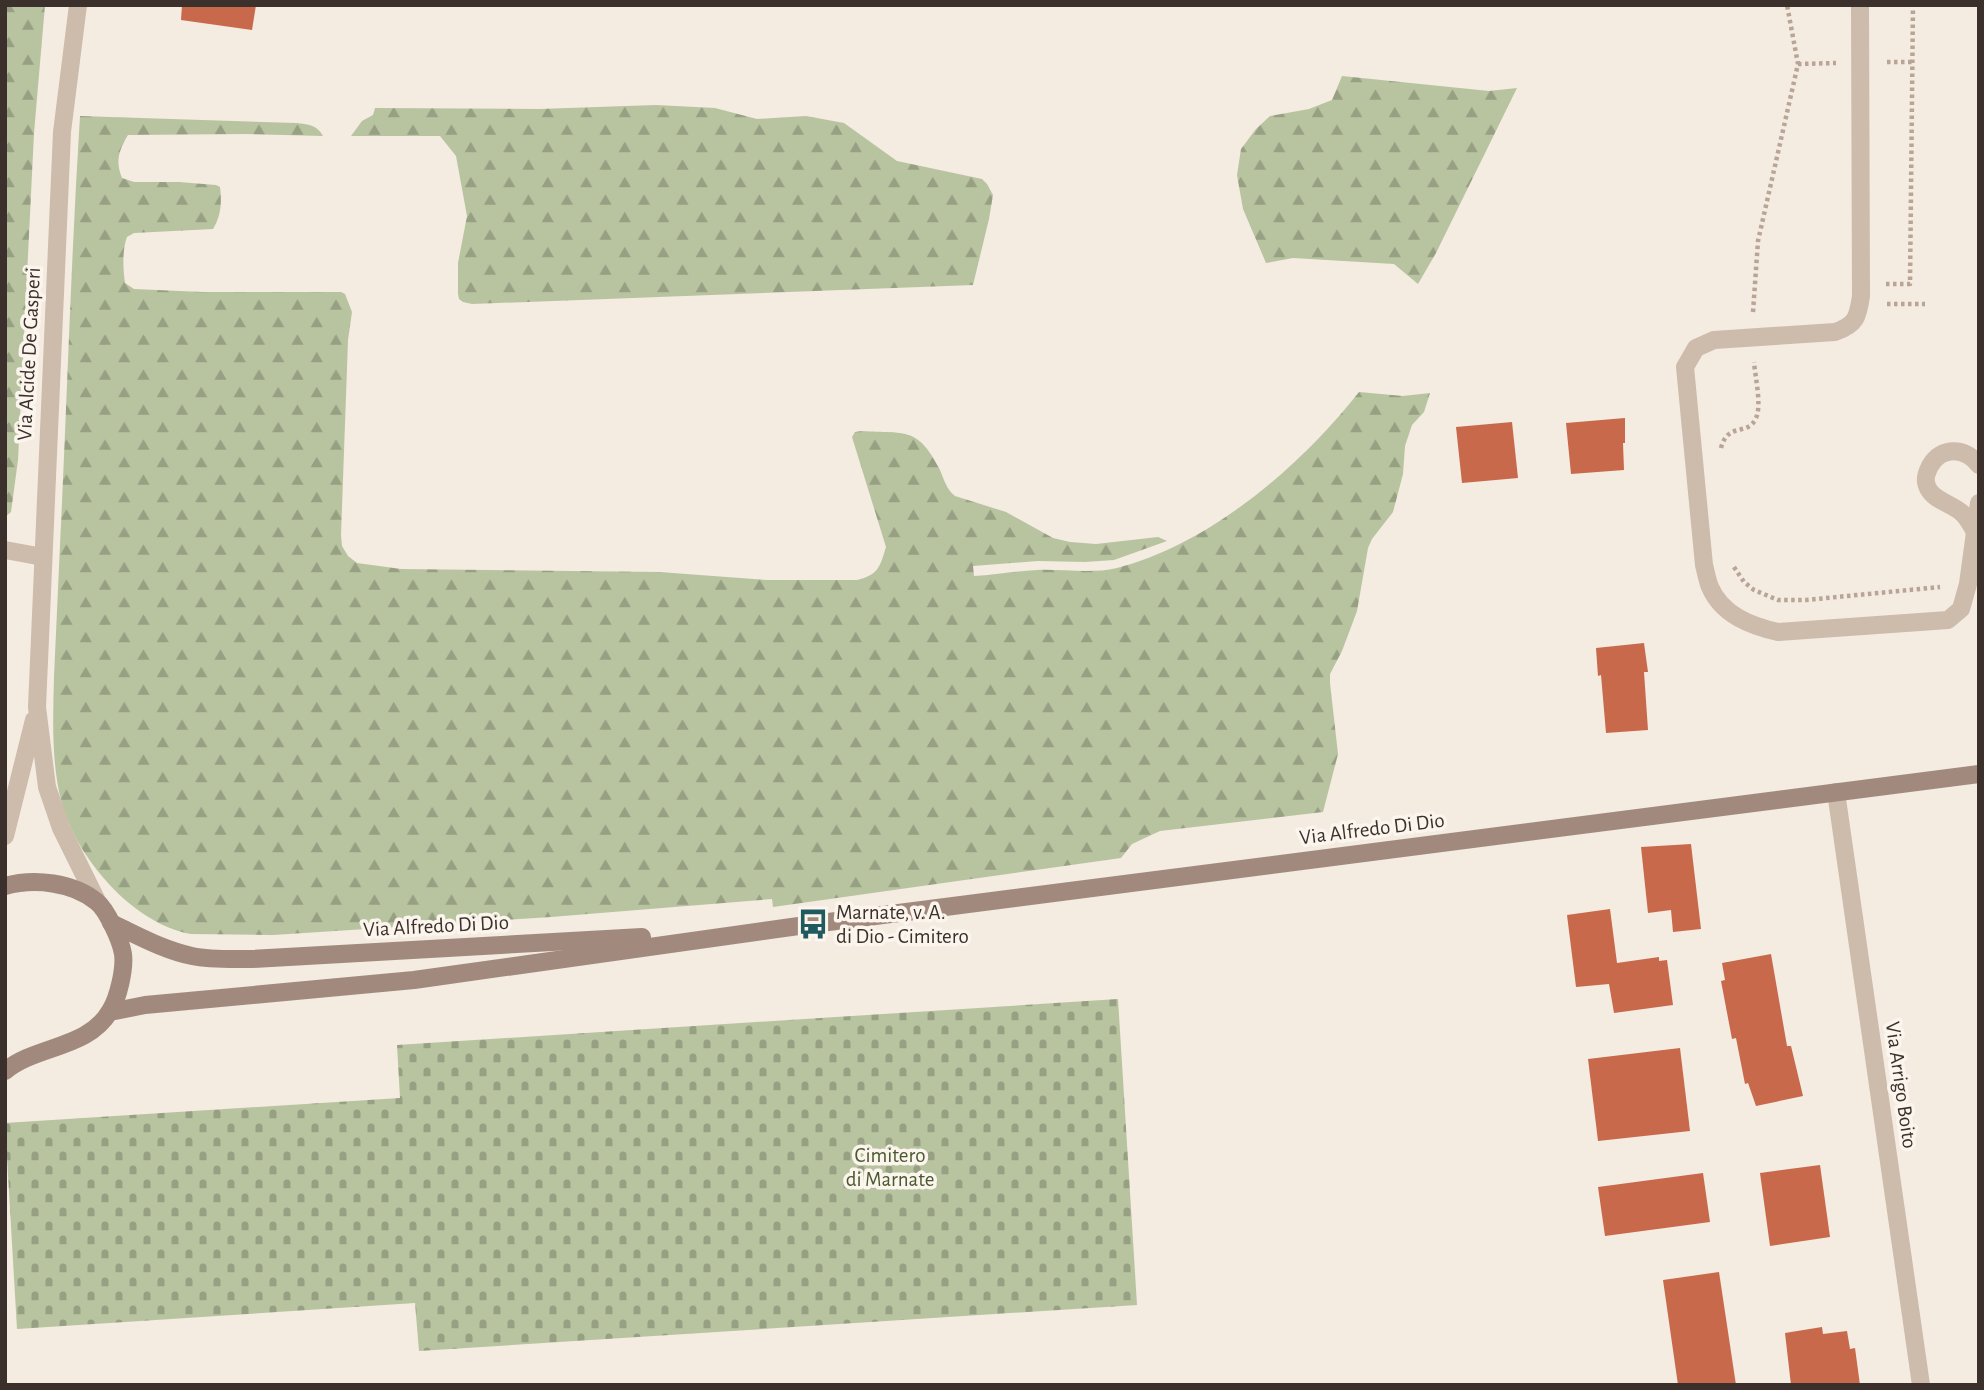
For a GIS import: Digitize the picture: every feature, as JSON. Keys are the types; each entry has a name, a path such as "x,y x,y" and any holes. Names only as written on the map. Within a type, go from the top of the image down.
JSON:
{"main road":[{"name":"Via Alfredo Di Dio","path":"110,1012 145,1005 414,979 771,930 1979,774"},
{"path":"5,886 24,882 44,883 67,887 81,893 98,903 111,923 123,954 120,984 110,1012 95,1028 73,1041 32,1056 5,1071"},
{"name":"Via Alfredo Di Dio","path":"111,923 191,956 252,959 771,930"}],"street":[{"name":"Via Alcide De Gasperi","path":"78,5 62,132 37,707 47,787 61,828 98,903"},
{"path":"1860,5 1859,314 1849,328 1835,332 1713,340 1696,348 1685,367 1704,565 1710,587 1729,612 1753,626 1778,632 1948,621 1961,608 1968,584 1979,503"},
{"path":"1974,530 1964,514 1931,493 1926,482 1928,469 1934,459 1943,453 1956,451 1968,454 1979,465"},
{"path":"5,550 43,557"},
{"name":"Via Alcide De Gasperi","path":"5,836 37,707"},
{"name":"Via Arrigo Boito","path":"1836,792 1921,1385"}],"path":[{"path":"1720,458 1723,440 1728,433 1752,424 1759,408 1751,337 1758,241 1798,64 1787,5"},
{"path":"1879,284 1910,284 1913,5"},
{"path":"1881,298 1889,304 1924,304"},
{"path":"1731,561 1744,582 1778,600 1807,600 1968,584"}],"green space":[{"path":"5,5 45,5 34,133 18,460 11,512 5,517"},
{"path":"1342,76 1489,91 1517,88 1418,284 1394,264 1293,258 1266,263 1243,209 1237,175 1241,149 1270,116 1309,109 1332,100"},
{"path":"656,105 715,108 757,119 806,116 844,123 897,161 982,179 993,195 973,285 472,304 463,302 458,294 458,263 467,216 456,156 440,136 351,136 362,121 373,115 375,108 539,109"},
{"path":"80,116 296,123 312,126 323,136 128,135 119,156 122,178 134,182 216,185 220,187 221,203 213,229 134,233 127,237 124,272 125,283 134,289 345,294 352,312 348,340 341,535 342,546 348,556 357,563 401,569 659,572 766,580 857,580 874,573 886,547 852,437 855,432 862,431 899,433 916,439 931,454 947,487 955,496 1006,512 1053,538 1096,544 1158,537 1167,541 1114,560 1038,561 973,566 974,576 1037,570 1107,570 1152,557 1186,541 1251,499 1310,447 1359,392 1403,396 1430,393 1424,412 1412,425 1405,446 1403,474 1393,512 1368,548 1357,611 1330,674 1338,754 1323,812 1160,831 1132,844 1121,858 773,907 772,899 273,935 191,934 169,928 148,917 110,886 80,846 62,804 54,757 54,677"},
{"name":"Cimitero di Marnate","path":"1118,999 1137,1305 419,1351 415,1303 17,1329 5,1123 400,1098 397,1045"}],"building":[{"path":"182,5 256,5 252,30 181,20"},
{"path":"1625,418 1624,470 1571,474 1566,423"},
{"path":"1512,422 1518,478 1462,483 1456,427"},
{"path":"1644,643 1648,672 1644,672 1648,730 1606,733 1596,648"},
{"path":"1691,844 1701,929 1673,932 1671,910 1648,913 1641,847"},
{"path":"1610,909 1617,963 1659,957 1659,961 1667,960 1673,1005 1614,1013 1609,984 1576,987 1567,915"},
{"path":"1771,954 1787,1046 1791,1046 1803,1096 1756,1106 1748,1083 1745,1084 1736,1038 1732,1039 1721,981 1725,980 1722,963"},
{"path":"1680,1048 1690,1131 1598,1141 1588,1059"},
{"path":"1820,1165 1830,1237 1770,1246 1760,1173"},
{"path":"1703,1173 1710,1222 1605,1236 1598,1187"},
{"path":"1719,1272 1736,1385 1678,1385 1663,1280"},
{"path":"1822,1327 1823,1334 1847,1331 1850,1349 1855,1348 1860,1385 1791,1385 1785,1333"}],"place":[{"name":"Marnate, v. A. di Dio - Cimitero","path":"813,924"}]}
